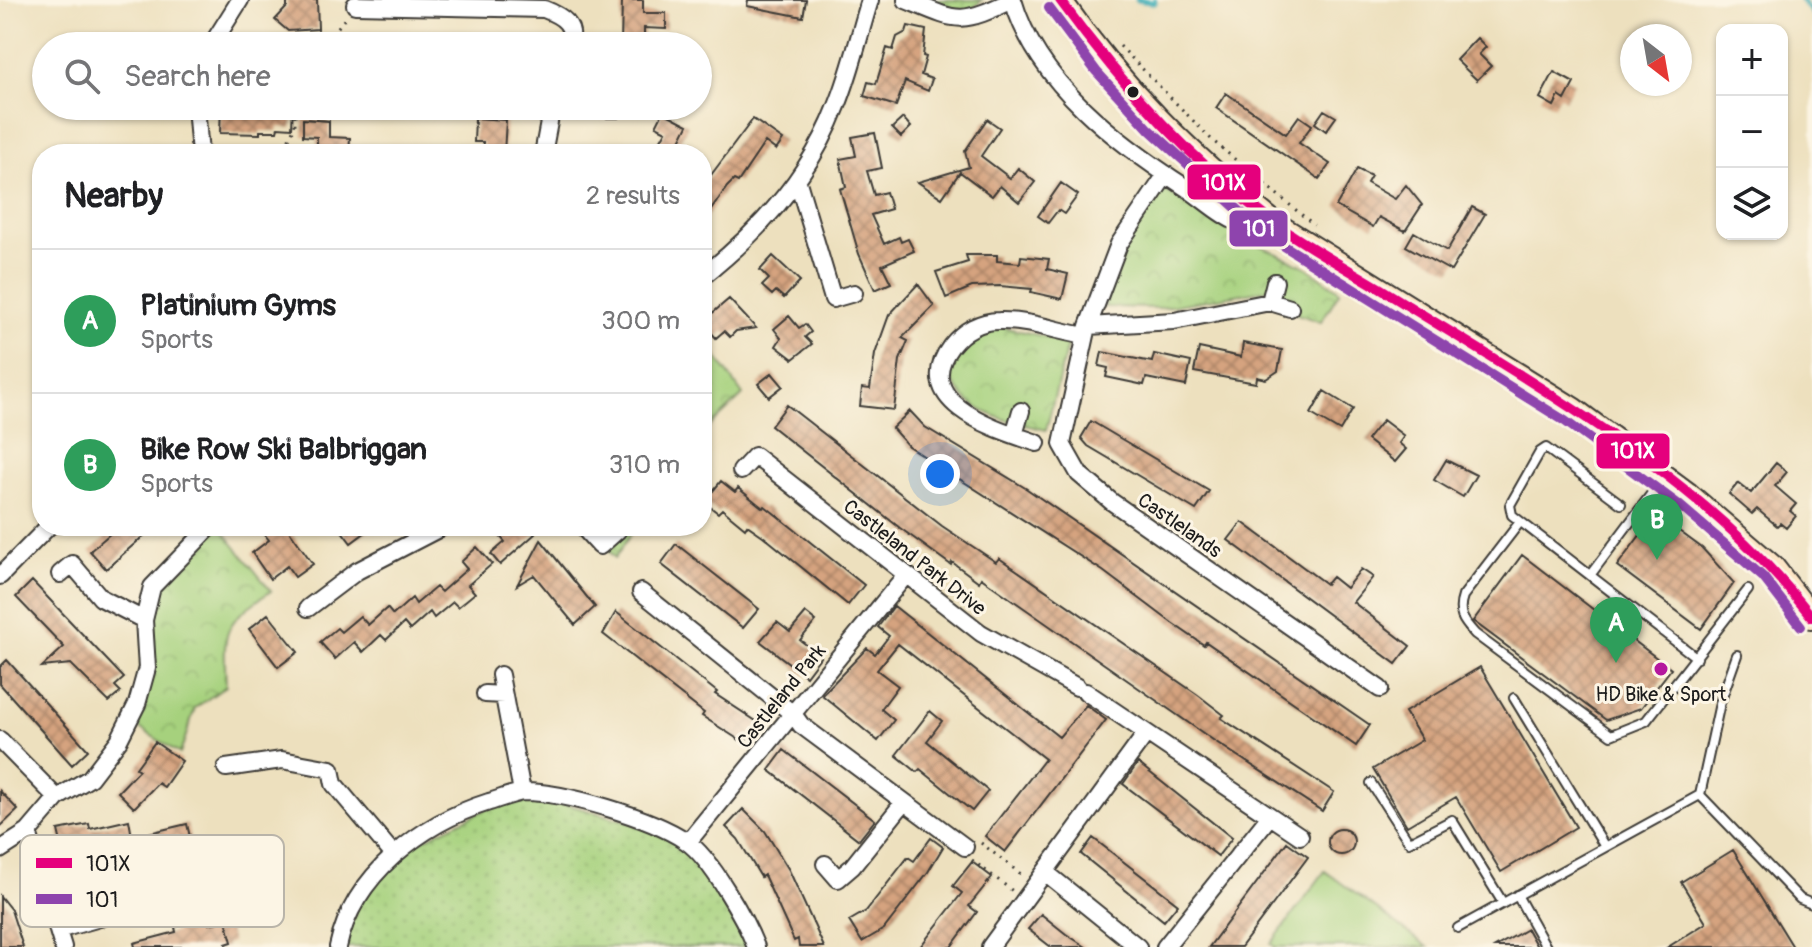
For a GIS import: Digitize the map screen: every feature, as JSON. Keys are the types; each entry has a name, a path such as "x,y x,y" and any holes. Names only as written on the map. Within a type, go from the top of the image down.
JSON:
{"main road":[{"path":"1060,0 1093,46 1158,122 1274,223 1573,409 1665,477 1773,567 1812,617"}],"street":[{"path":"220,32 240,0"},
{"path":"712,269 730,255 798,182 837,107 870,0"},
{"path":"906,0 956,21 979,16 1013,0 1030,42 1070,95 1122,144 1235,224 1261,228 1274,223"},
{"path":"355,5 544,9 563,16 570,26 570,32"},
{"path":"197,120 199,144"},
{"path":"545,144 549,120"},
{"name":"Castlelands","path":"1165,176 1119,244 1086,331 1062,444 1079,474 1112,502 1380,689"},
{"path":"798,182 833,299 854,293"},
{"path":"1270,302 1275,282"},
{"path":"1037,443 972,419 952,401 942,382 942,363 962,334 976,326 997,321 1086,331 1174,321 1270,302 1290,308"},
{"path":"1014,435 1021,411"},
{"name":"Castleland Park Drive","path":"741,471 755,456 981,633 1082,690 1300,836"},
{"path":"0,576 39,536"},
{"path":"23,835 57,798 90,778 119,740 137,704 147,668 144,620 152,587 201,536"},
{"path":"308,608 357,571 425,536"},
{"path":"591,536 600,546 611,536"},
{"path":"60,574 72,564 101,598 144,620"},
{"name":"Castleland Park","path":"688,842 905,576"},
{"path":"641,592 793,714 801,725 962,844"},
{"path":"500,675 522,792"},
{"path":"485,694 504,695"},
{"path":"990,947 1145,735"},
{"path":"0,740 57,798"},
{"path":"226,768 282,760 331,769 334,784 393,854"},
{"path":"338,947 344,921 393,854 450,815 522,792 601,806 688,842 745,917 756,947"},
{"path":"825,864 838,879 852,867 904,802"},
{"path":"1165,947 1270,816"},
{"path":"0,850 20,837"},
{"path":"1040,878 1138,947"},
{"path":"61,939 95,927"}],"lane":[{"path":"1621,504 1546,448 1540,452 1510,505 1512,515 1520,522 1697,658"},
{"path":"1591,574 1665,477"},
{"path":"1520,522 1463,596 1459,609 1464,621 1475,634 1611,735 1646,721 1748,590"},
{"path":"1458,928 1700,795 1720,703 1737,655"},
{"path":"1514,698 1605,847"},
{"path":"1371,783 1409,842 1452,820 1503,903"},
{"path":"1700,795 1800,899 1812,904"},
{"path":"1517,895 1546,947"}],"path":[{"path":"334,32 355,5"},
{"path":"1116,42 1213,141 1322,231"},
{"path":"287,144 295,120"},
{"path":"1023,900 963,853 966,831 1040,878"}],"green space":[{"path":"926,0 982,0 968,13 941,8"},
{"path":"1161,188 1242,237 1306,267 1340,291 1321,322 1297,314 1276,288 1160,308 1104,307 1123,246"},
{"path":"994,325 1068,342 1046,430 984,411 960,393 952,380 946,363 961,340"},
{"path":"712,350 743,395 712,424"},
{"path":"197,536 227,536 271,591 234,621 226,640 226,686 195,708 180,754 127,720 136,701 151,584"},
{"path":"596,536 629,536 615,558"},
{"path":"522,792 672,834 720,883 756,947 338,947 344,921 393,854"},
{"path":"1325,871 1428,947 1275,947 1271,944"}],"building":[{"path":"287,0 317,0 318,29 288,31 275,20 287,7"},
{"path":"622,0 643,0 643,13 666,13 666,29 644,28 644,32 621,32"},
{"path":"748,0 806,0 803,17 747,6"},
{"path":"908,26 926,30 923,56 926,57 921,75 932,79 928,91 905,81 896,106 864,96 868,82 876,84 887,48 893,50 897,37 906,32"},
{"path":"1477,38 1486,47 1479,54 1491,66 1477,80 1456,60"},
{"path":"1554,72 1574,83 1565,100 1559,96 1554,106 1540,98"},
{"path":"1226,93 1286,134 1299,116 1312,125 1299,143 1330,164 1319,179 1216,108"},
{"path":"1324,110 1336,117 1326,131 1315,123"},
{"path":"903,118 911,127 901,137 892,128"},
{"path":"753,119 783,140 776,150 765,142 738,182 734,180 727,187 712,209 712,174"},
{"path":"987,119 1000,128 981,156 1010,178 1018,168 1035,182 1019,202 1000,186 992,196 960,172 942,198 918,182 969,167 965,151"},
{"path":"220,120 292,120 292,128 278,127 277,131 260,131 260,134 220,133"},
{"path":"303,120 329,121 329,137 350,138 350,144 317,144 317,137 303,136"},
{"path":"475,120 506,120 505,144 474,142"},
{"path":"659,120 678,120 688,125 678,144 659,144 666,131 656,126"},
{"path":"875,133 882,168 867,171 874,195 886,192 891,209 871,215 884,244 899,237 901,242 908,239 914,251 882,265 891,283 875,290 859,254 840,189 846,187 840,159 856,156 852,137"},
{"path":"1357,169 1371,176 1367,183 1395,199 1406,185 1422,205 1405,231 1379,217 1373,227 1336,206"},
{"path":"1061,183 1078,195 1064,214 1058,210 1048,223 1038,216"},
{"path":"1472,207 1485,214 1451,271 1406,246 1414,232 1447,251"},
{"path":"966,255 997,255 997,261 1020,263 1021,256 1049,259 1047,269 1068,274 1062,299 1031,292 1032,289 1000,286 972,287 946,298 936,272 968,262"},
{"path":"773,256 800,281 784,298 776,291 772,295 762,286 769,279 760,270"},
{"path":"918,284 934,306 902,338 908,341 900,360 894,410 860,406 862,388 870,389 875,354 889,315"},
{"path":"729,299 756,328 736,331 730,337 724,331 716,338 712,333 712,313"},
{"path":"789,316 799,328 805,324 811,332 805,337 812,344 793,359 776,346 781,338 774,329"},
{"path":"1243,343 1282,350 1278,371 1266,379 1257,377 1256,383 1194,372 1199,348 1241,357"},
{"path":"1102,352 1152,362 1154,354 1191,362 1186,386 1146,378 1144,385 1106,377 1108,368 1099,366"},
{"path":"772,373 783,386 769,397 758,384"},
{"path":"1324,391 1353,409 1340,431 1311,414"},
{"path":"787,405 942,526 996,562 999,558 1198,695 1224,715 1221,718 1334,792 1322,811 1213,740 981,578 979,582 952,562 951,565 900,528 771,426"},
{"path":"910,411 925,427 1027,489 1370,725 1356,746 1206,642 1204,645 1172,623 1103,571 908,446 892,428"},
{"path":"1383,420 1404,436 1399,443 1406,449 1395,462 1367,440"},
{"path":"1091,421 1209,491 1196,510 1088,446 1081,438"},
{"path":"1446,460 1476,475 1463,497 1434,480"},
{"path":"1776,463 1787,472 1775,486 1796,504 1790,511 1796,516 1786,528 1780,523 1777,526 1757,509 1752,514 1729,494 1738,483 1751,493"},
{"path":"721,481 735,492 738,488 864,585 848,605 763,536 747,525 745,528 722,509 718,513 712,508 712,492"},
{"path":"1656,514 1702,548 1734,583 1701,629 1617,566"},
{"path":"1242,522 1326,584 1332,577 1346,588 1361,569 1373,577 1353,602 1410,646 1396,664 1228,540"},
{"path":"107,536 144,536 106,569 90,551"},
{"path":"266,536 293,536 313,564 295,577 287,566 270,579 252,553 269,540"},
{"path":"346,536 360,536 351,543"},
{"path":"500,536 533,536 500,565 491,554 505,542"},
{"path":"541,540 595,607 575,625 534,575 517,585"},
{"path":"676,544 759,609 743,628 661,564"},
{"path":"477,547 492,564 468,585 475,593 458,607 453,602 434,618 430,612 410,630 404,623 386,640 381,635 363,652 354,642 335,659 320,642 337,628 341,632 360,616 368,625 387,608 393,615 412,598 416,604 436,587 441,592 467,569 461,562"},
{"path":"1522,555 1671,669 1641,708 1606,720 1473,621"},
{"path":"32,581 124,678 115,686 121,692 109,702 71,664 42,667 64,647 16,597"},
{"path":"894,606 1059,737 1086,705 1106,720 1005,852 985,836 1045,759 898,644 877,670 898,686 881,709 894,720 878,741 822,695 867,648 875,654 889,636 878,627"},
{"path":"616,612 717,692 715,694 759,723 744,743 702,716 704,713 603,634"},
{"path":"806,613 816,621 800,640 821,656 806,676 760,641 777,622 790,632"},
{"path":"268,614 298,652 278,667 249,629"},
{"path":"7,660 88,750 72,765 0,684 0,667"},
{"path":"1480,667 1576,827 1501,872 1456,797 1407,826 1373,769 1422,740 1405,712"},
{"path":"930,711 942,721 927,741 988,791 972,811 920,769 917,772 896,755"},
{"path":"155,742 182,761 164,787 158,783 134,808 118,792 139,770 136,768"},
{"path":"784,750 875,820 859,840 769,770"},
{"path":"1138,763 1232,838 1218,856 1123,784"},
{"path":"0,791 18,810 0,827"},
{"path":"743,809 765,831 789,870 824,947 799,947 798,939 794,941 764,875 761,877 738,839 726,827"},
{"path":"129,820 132,835 59,835 58,830 89,824 90,829"},
{"path":"187,824 190,835 140,835"},
{"path":"1341,829 1350,833 1354,842 1350,851 1341,855 1332,851 1328,842 1332,833"},
{"path":"931,838 943,847 928,872 884,929 862,942 849,921 866,911 908,857 914,861"},
{"path":"1093,838 1178,904 1164,921 1081,854"},
{"path":"1287,842 1308,857 1241,947 1209,947"},
{"path":"1733,850 1793,947 1668,947 1706,923 1681,882"},
{"path":"972,862 992,877 969,906 977,912 951,947 920,947 962,893 953,886"},
{"path":"0,896 11,910 23,947 0,947"},
{"path":"1041,914 1086,947 1051,947 1028,929"},
{"path":"175,927 228,927 232,942 226,944 227,947 135,947 134,943 176,932"},
{"path":"1527,929 1537,947 1495,947"}],"waterway":[{"path":"1137,0 1155,3 1155,0"},
{"path":"1801,0 1812,13"}],"transit line":[{"name":"101X","path":"1060,0 1132,91 1185,147 1243,198 1299,240 1554,397 1667,475 1768,566 1812,617"},
{"name":"101","path":"1049,8 1096,71 1149,129 1265,234 1565,421 1679,505 1763,577 1801,626"}],"place":[{"name":"Bike Row Ski Balbriggan","path":"1657,560"},
{"name":"Platinium Gyms","path":"1616,663"},
{"name":"HD Bike & Sport","path":"1661,669"}]}
